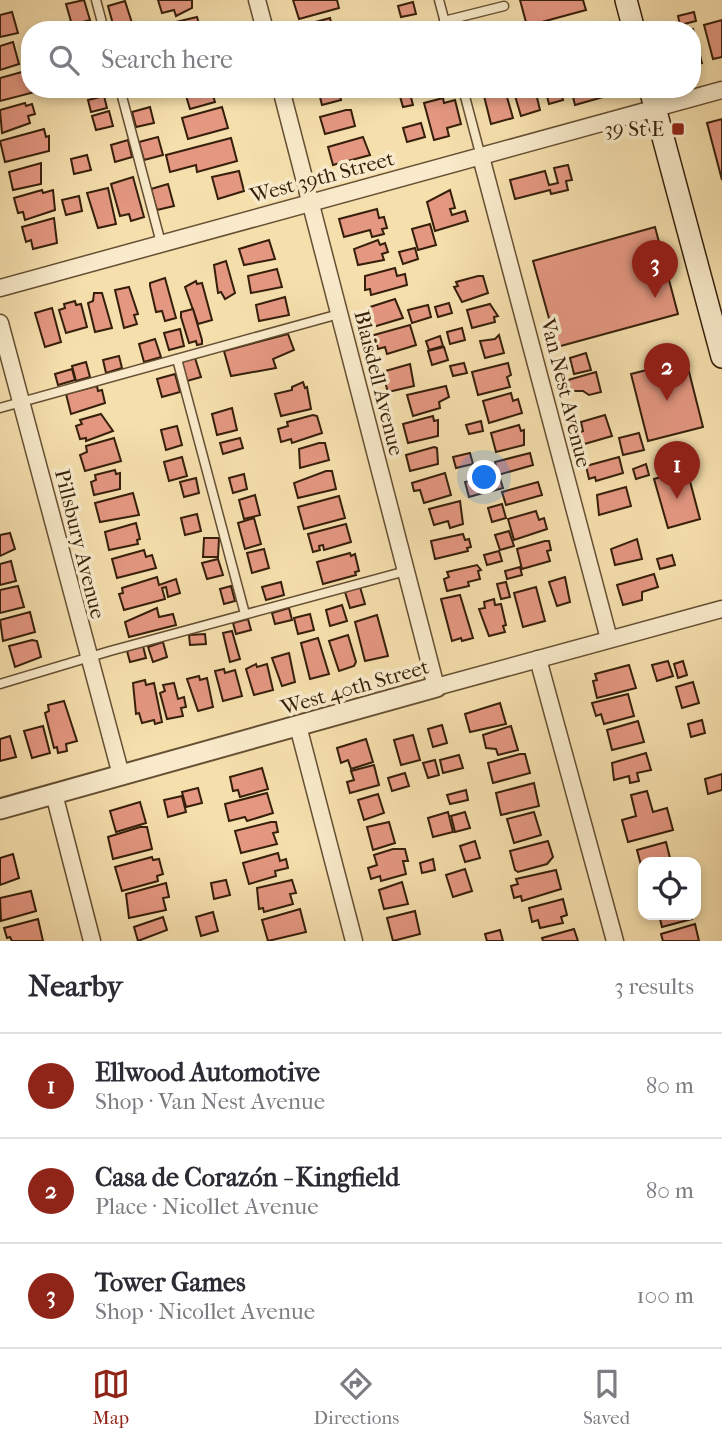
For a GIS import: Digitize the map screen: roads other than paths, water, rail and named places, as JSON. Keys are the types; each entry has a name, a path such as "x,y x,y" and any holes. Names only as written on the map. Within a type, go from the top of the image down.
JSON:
{"main road":[{"path":"626,0 632,21"},
{"path":"652,99 722,357"}],"street":[{"path":"257,0 263,21"},
{"name":"West 39th Street","path":"701,93 722,90"},
{"name":"Blaisdell Avenue","path":"283,98 436,687"},
{"name":"West 39th Street","path":"0,288 311,201 481,157 652,99"},
{"name":"Van Nest Avenue","path":"481,157 609,639"},
{"name":"Pillsbury Avenue","path":"0,323 121,775"},
{"name":"West 40th Street","path":"0,809 722,609"},
{"path":"538,659 615,941"},
{"path":"298,726 354,941"},
{"path":"54,794 92,941"}],"lane":[{"path":"96,0 102,21"},
{"path":"439,0 445,21"},
{"path":"458,21 504,6"},
{"path":"122,98 161,243"},
{"path":"465,98 481,157"},
{"path":"0,408 339,314"},
{"path":"177,359 244,614"},
{"path":"0,684 88,657 406,571"}],"place":[{"name":"39 St E","path":"678,129"},
{"name":"Tower Games","path":"655,298"},
{"name":"Casa de Corazón - Kingfield","path":"667,401"},
{"name":"Ellwood Automotive","path":"677,499"}]}
